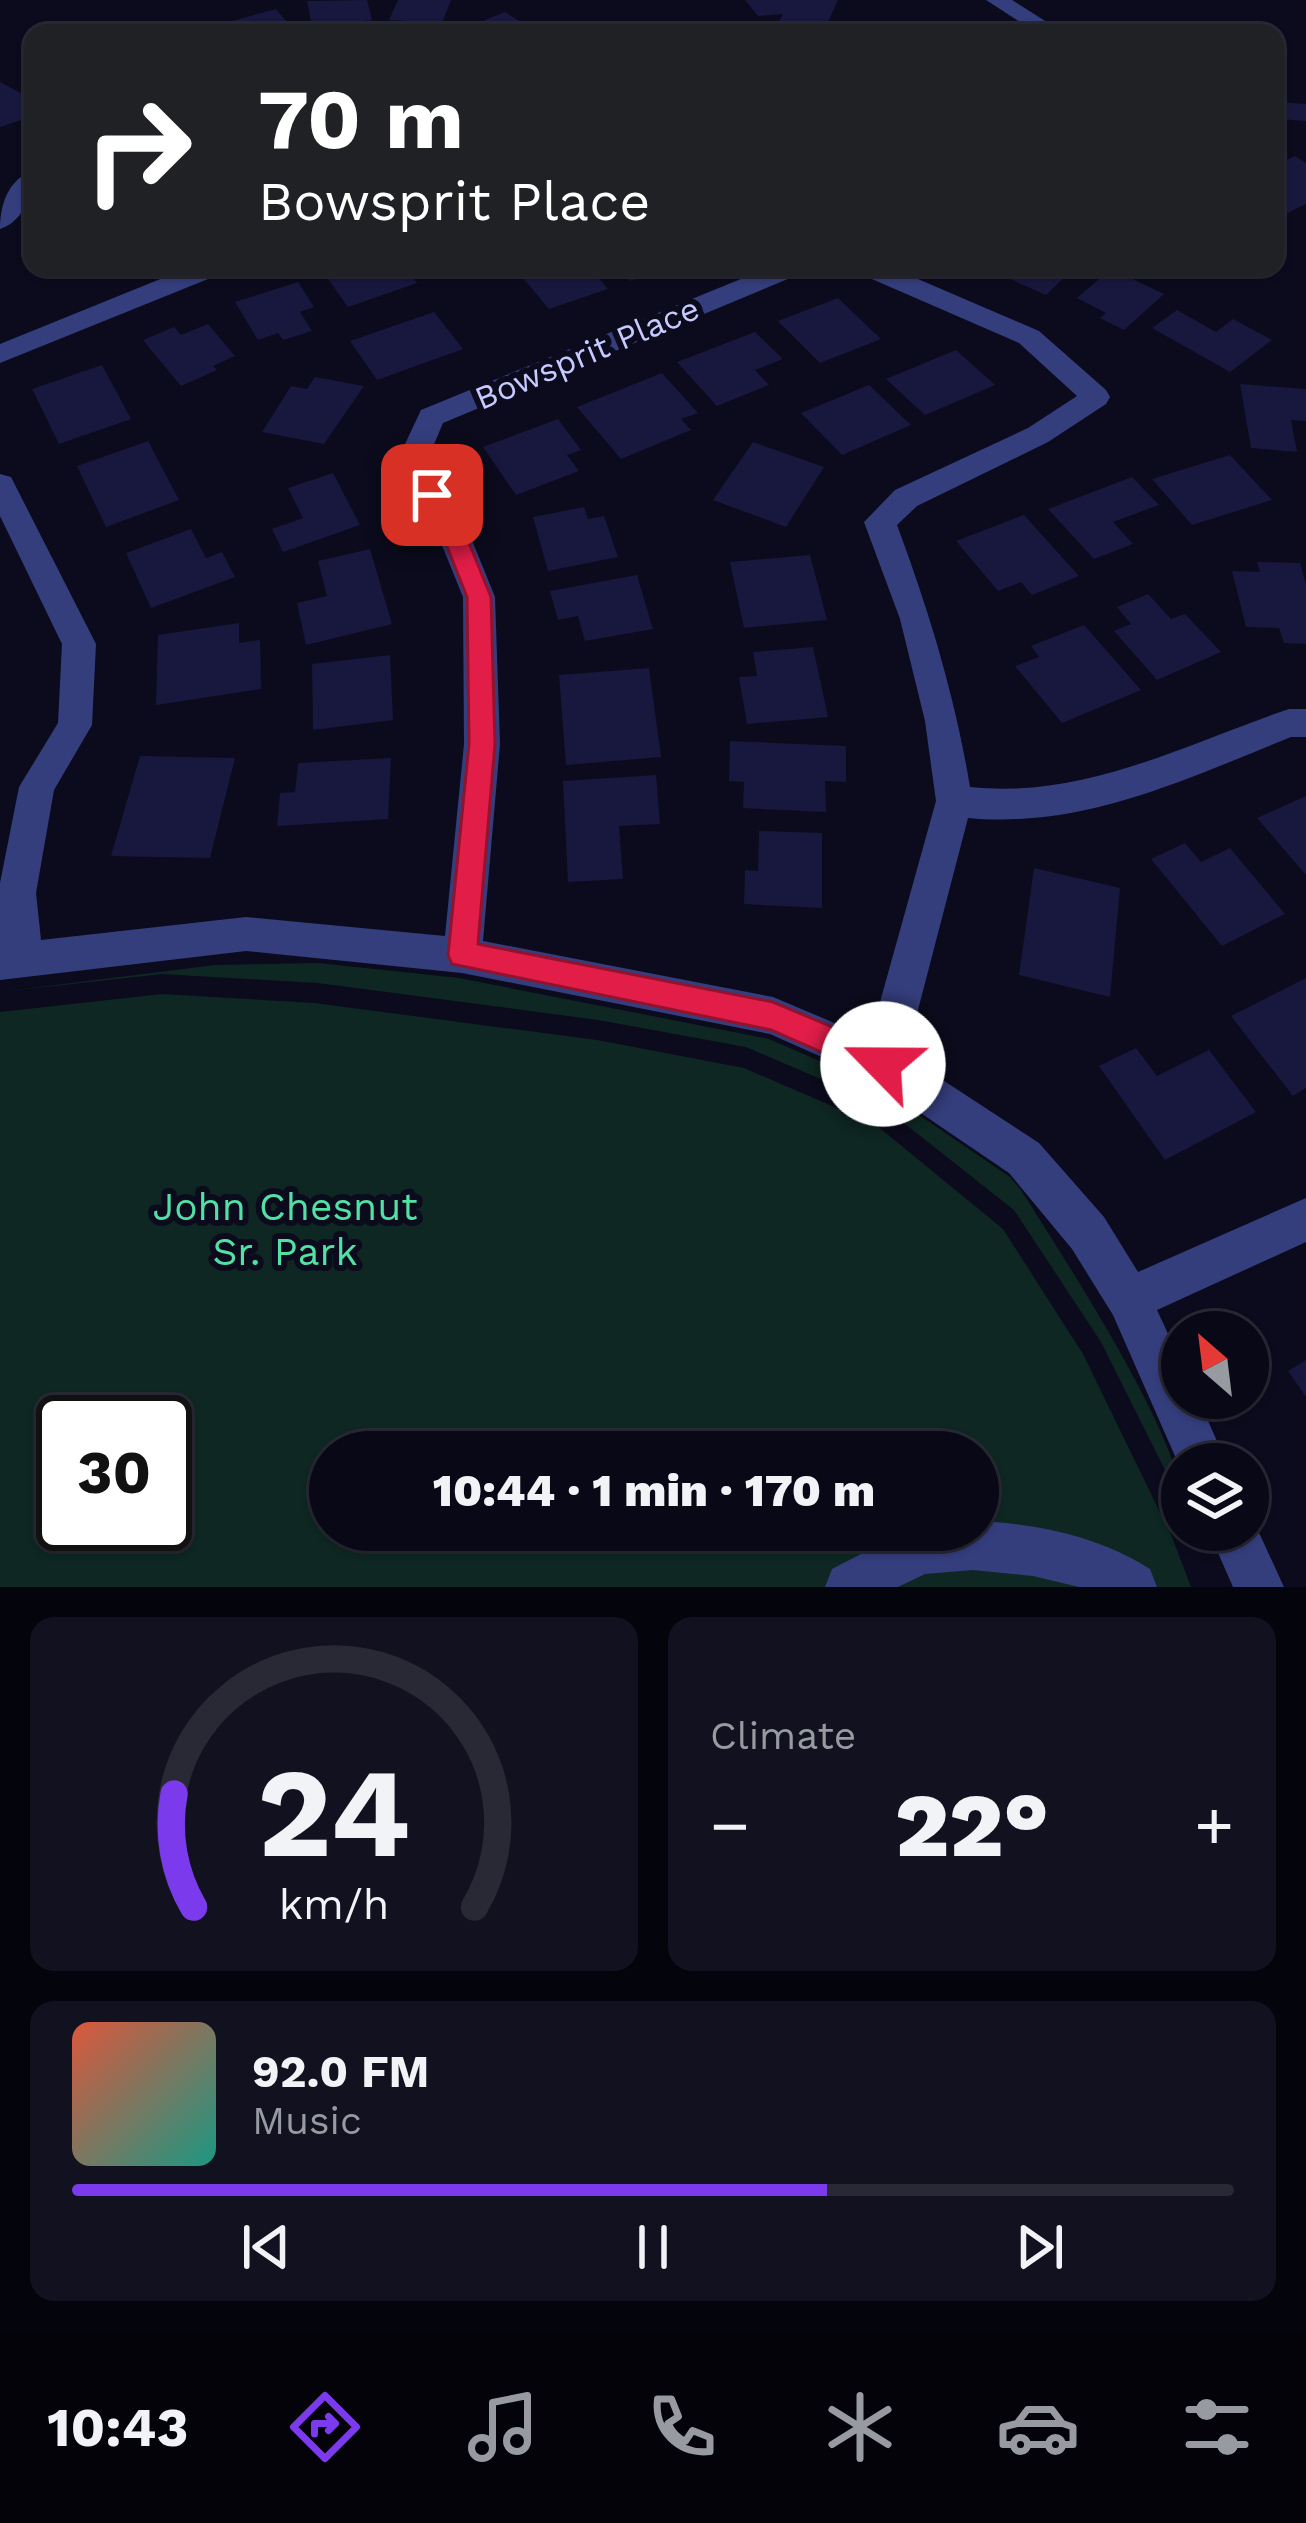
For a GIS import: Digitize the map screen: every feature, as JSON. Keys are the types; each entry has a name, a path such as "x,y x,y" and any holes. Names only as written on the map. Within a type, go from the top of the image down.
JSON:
{"street":[{"path":"997,0 1038,24"},
{"path":"0,221 24,190"},
{"path":"0,354 192,276"},
{"name":"Bowsprit Place","path":"462,955 482,744 479,597 452,528 412,461 431,417 771,276"},
{"path":"883,1064 953,801 942,722 916,619 880,522 906,498 1038,435 1096,397 1029,337 888,276"},
{"path":"0,484 79,644 75,725 37,787 17,893 12,959 246,934 462,955 773,1016 883,1064 1024,1158 1088,1233 1129,1299 1194,1443"},
{"path":"953,801 1004,810 1079,802 1289,723 1306,722"},
{"path":"1129,1299 1306,1220"},
{"path":"850,1587 924,1549 1007,1548 1028,1548 1117,1574 1132,1587"},
{"path":"1243,1551 1259,1587"}],"green space":[{"path":"318,963 459,978 769,1039 875,1085 1010,1177 1021,1190 1142,1392 1165,1443 1161,1443 1161,1462 1101,1342 1014,1210 881,1105 746,1047 598,1020 318,983 162,974 0,992 215,965"},
{"name":"John Chesnut Sr. Park","path":"162,994 314,1003 597,1040 744,1068 876,1125 1003,1229 1083,1354 1161,1514 1161,1551 1177,1551 1191,1587 0,1587 0,1012"}],"building":[{"path":"367,0 372,20 311,24 307,1"},
{"path":"398,0 451,0 442,23 389,20"},
{"path":"745,0 838,0 827,24 779,24 783,14 758,16"},
{"path":"276,9 288,24 221,24"},
{"path":"505,12 524,24 475,24"},
{"path":"0,82 24,95 24,119 0,127"},
{"path":"1284,103 1306,104 1306,121 1284,119"},
{"path":"1295,156 1306,163 1306,204 1284,215 1284,161"},
{"path":"326,276 412,276 417,283 348,307"},
{"path":"522,276 597,276 608,289 549,309"},
{"path":"1003,276 1066,276 1046,295"},
{"path":"1103,276 1126,276 1164,294 1124,330 1100,318 1106,313 1077,298"},
{"path":"298,282 314,307 300,312 312,331 283,340 278,333 258,340 235,302"},
{"path":"838,298 881,339 820,363 778,321"},
{"path":"1177,310 1216,332 1233,319 1272,340 1230,372 1152,328"},
{"path":"434,312 463,349 377,380 350,341"},
{"path":"208,324 235,356 181,386 143,340 174,327 181,335"},
{"path":"755,332 783,359 755,370 769,385 717,406 677,362"},
{"path":"956,350 995,385 925,415 886,379"},
{"path":"102,365 131,419 59,444 32,389"},
{"path":"662,373 698,413 681,419 691,430 621,459 577,407"},
{"path":"315,377 364,386 324,444 262,432 291,386 307,389"},
{"path":"1240,384 1306,389 1306,421 1291,420 1297,452 1251,448"},
{"path":"869,385 911,425 842,455 801,413"},
{"path":"558,419 581,450 567,455 579,471 516,495 483,447"},
{"path":"148,441 179,500 106,527 77,466"},
{"path":"753,442 824,467 786,527 713,500"},
{"path":"1230,455 1272,500 1192,525 1152,479"},
{"path":"333,473 360,525 283,552 272,529 303,518 288,488"},
{"path":"1132,477 1159,505 1113,522 1133,544 1094,559 1048,509"},
{"path":"584,507 588,519 604,516 618,557 548,571 533,517"},
{"path":"1024,515 1079,576 1032,595 1021,582 998,591 956,541"},
{"path":"191,529 206,558 222,552 235,577 151,608 126,553"},
{"path":"370,549 392,624 306,645 297,603 327,596 318,561"},
{"path":"810,555 827,620 744,628 730,562"},
{"path":"1257,562 1300,563 1306,584 1306,644 1284,643 1279,628 1246,627 1232,571 1260,572"},
{"path":"637,575 653,629 585,641 578,616 558,620 550,591"},
{"path":"1148,594 1171,619 1185,614 1221,652 1157,680 1114,631 1131,624 1117,607"},
{"path":"239,623 239,643 260,640 261,689 156,705 158,635"},
{"path":"1084,625 1141,690 1062,723 1015,666 1039,657 1031,646"},
{"path":"813,647 828,717 747,724 739,677 757,676 753,652"},
{"path":"390,655 393,720 313,730 312,664"},
{"path":"649,668 661,757 566,765 559,675"},
{"path":"730,741 846,746 846,782 825,781 826,812 743,808 744,782 729,781"},
{"path":"140,756 235,758 210,858 111,856"},
{"path":"391,758 388,819 277,826 280,793 295,792 298,763"},
{"path":"656,775 660,824 619,826 623,879 568,882 563,781"},
{"path":"1306,796 1306,875 1257,818"},
{"path":"759,831 822,833 822,908 744,904 745,870 758,871"},
{"path":"1185,843 1201,862 1230,848 1285,914 1222,946 1151,859"},
{"path":"1034,868 1120,888 1110,997 1019,975"},
{"path":"1306,978 1306,1088 1293,1096 1231,1016"},
{"path":"1136,1048 1157,1076 1209,1050 1256,1112 1165,1160 1099,1066"},
{"path":"1306,1360 1306,1397 1288,1371"}],"route":[{"path":"432,495 452,528 479,597 482,744 462,955 773,1016 883,1064"}]}
